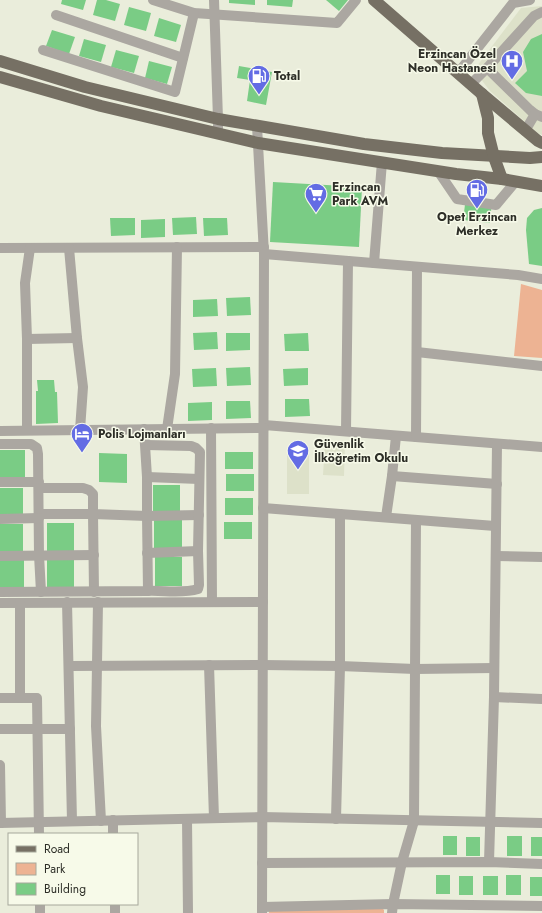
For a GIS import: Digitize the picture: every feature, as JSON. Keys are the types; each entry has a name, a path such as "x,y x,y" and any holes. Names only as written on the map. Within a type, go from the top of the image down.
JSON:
{"main road":[{"path":"374,0 525,131 542,143"},
{"path":"0,61 85,87 218,119 257,126 364,144 442,153 530,158 542,157"},
{"path":"0,77 101,106 258,143 542,186"},
{"path":"482,94 488,118 488,133 502,179"}],"street":[{"path":"153,0 194,13 337,23 356,0"},
{"path":"214,0 218,134"},
{"path":"458,73 512,1 530,0"},
{"path":"471,84 534,16 542,12"},
{"path":"43,50 176,92 194,13"},
{"path":"56,15 183,58"},
{"path":"487,68 530,110 538,115 525,131"},
{"path":"257,126 264,250 262,910 520,909 542,906"},
{"path":"374,263 382,162"},
{"path":"438,171 457,199 496,205 516,181"},
{"path":"167,429 175,374 177,247"},
{"path":"0,248 177,247 264,250 348,261 518,275 542,279"},
{"path":"27,430 27,339 24,283 30,248"},
{"path":"69,248 83,387 80,430"},
{"path":"346,431 348,261"},
{"path":"416,437 417,267"},
{"path":"27,339 77,338"},
{"path":"417,352 542,366"},
{"path":"0,431 264,426 542,447"},
{"path":"211,428 212,602"},
{"path":"144,429 147,477 148,591"},
{"path":"386,517 396,436"},
{"path":"0,444 31,444 37,448 39,485 39,555 42,592"},
{"path":"489,862 494,697 497,444"},
{"path":"0,592 190,592 198,589 200,452 191,446 146,445"},
{"path":"392,476 497,484"},
{"path":"147,477 199,479"},
{"path":"0,482 83,488 89,490 93,494 94,592"},
{"path":"264,508 496,526"},
{"path":"0,519 93,514 199,516"},
{"path":"336,819 340,666 340,514"},
{"path":"393,909 402,862 414,821 416,520"},
{"path":"147,553 198,551"},
{"path":"0,556 94,555"},
{"path":"496,556 542,557"},
{"path":"20,602 20,698"},
{"path":"67,602 72,821"},
{"path":"98,602 96,726 101,820"},
{"path":"0,603 263,602"},
{"path":"210,665 214,818"},
{"path":"69,666 263,665 494,668"},
{"path":"494,697 542,699"},
{"path":"0,698 37,698 39,833"},
{"path":"0,729 70,729"},
{"path":"0,765 0,823 262,817 542,823"},
{"path":"187,819 188,913"},
{"path":"113,820 113,833"},
{"path":"262,863 489,862 542,864"}],"shaded area":[{"name":"Erzincan Özel Neon Hastanesi","path":"542,6 542,135 490,91 474,70 521,8"},
{"name":"Güvenlik İlköğretim Okulu","path":"325,442 345,443 344,476 323,475"},
{"name":"Güvenlik İlköğretim Okulu","path":"287,448 309,448 309,494 287,494"}],"green space":[{"path":"521,284 542,290 542,358 514,356"},
{"path":"382,908 384,913 269,913 269,911"}],"building":[{"path":"62,0 86,0 83,10 61,4"},
{"path":"97,0 106,0 120,4 115,21 93,15"},
{"path":"229,0 255,0 255,5 229,3"},
{"path":"267,0 293,0 292,7 267,5"},
{"path":"326,0 348,0 339,11"},
{"path":"129,7 151,13 146,31 124,25"},
{"path":"159,18 181,25 176,42 154,36"},
{"path":"52,30 75,37 69,54 46,46"},
{"path":"542,34 542,96 526,93 515,83 527,71 523,52 531,39"},
{"path":"84,39 106,45 101,62 79,56"},
{"path":"116,50 139,56 134,73 111,67"},
{"path":"149,61 172,67 167,84 145,78"},
{"path":"239,66 272,72 266,105 247,101 250,80 237,78"},
{"name":"Erzincan Park AVM","path":"273,182 362,187 359,247 270,242"},
{"path":"466,197 492,200 490,223 463,220"},
{"path":"542,208 542,266 529,264 526,230 527,218 534,210"},
{"path":"196,217 197,234 173,235 172,218"},
{"path":"110,218 135,218 135,235 111,236"},
{"path":"203,218 227,218 228,235 204,236"},
{"path":"165,219 165,237 141,238 141,220"},
{"path":"250,297 251,315 227,316 226,298"},
{"path":"217,299 218,316 193,317 193,300"},
{"path":"217,332 218,349 194,350 193,333"},
{"path":"226,333 250,333 250,350 226,351"},
{"path":"308,333 309,351 285,351 284,334"},
{"path":"250,367 251,385 227,386 226,368"},
{"path":"216,368 217,386 193,387 192,369"},
{"path":"308,368 308,385 284,386 283,369"},
{"path":"37,380 54,380 55,392 57,392 58,423 36,424 36,391 38,391"},
{"path":"285,399 309,399 310,416 285,417"},
{"path":"226,401 250,401 251,418 226,419"},
{"path":"212,402 212,420 188,421 188,403"},
{"path":"0,450 25,450 25,479 0,479"},
{"path":"225,452 253,452 253,469 225,469"},
{"path":"99,453 127,454 127,483 99,482"},
{"path":"226,474 254,474 254,491 226,491"},
{"path":"153,485 180,485 180,514 153,514"},
{"path":"0,488 23,488 23,517 0,517"},
{"path":"225,498 253,498 253,515 225,515"},
{"path":"154,520 182,520 182,549 154,549"},
{"path":"224,522 252,522 252,539 224,539"},
{"path":"47,523 74,523 74,552 47,551"},
{"path":"0,524 23,524 23,553 0,553"},
{"path":"155,557 182,557 182,586 155,586"},
{"path":"47,558 74,559 74,587 47,587"},
{"path":"0,560 24,560 24,589 0,589"},
{"path":"443,836 457,836 457,855 443,855"},
{"path":"507,836 522,836 522,856 507,856"},
{"path":"466,837 480,837 480,856 466,856"},
{"path":"531,837 542,837 542,856 531,856"},
{"path":"436,875 450,875 450,894 436,894"},
{"path":"506,875 521,875 521,895 506,895"},
{"path":"459,876 473,876 473,895 459,895"},
{"path":"483,876 498,876 498,895 483,895"},
{"path":"530,877 542,877 542,896 530,896"}],"place":[{"name":"Erzincan Özel Neon Hastanesi","path":"512,80"},
{"name":"Total","path":"259,96"},
{"name":"Opet Erzincan Merkez","path":"477,210"},
{"name":"Erzincan Park AVM","path":"316,214"},
{"name":"Polis Lojmanları","path":"82,454"},
{"name":"Güvenlik İlköğretim Okulu","path":"298,470"}]}
